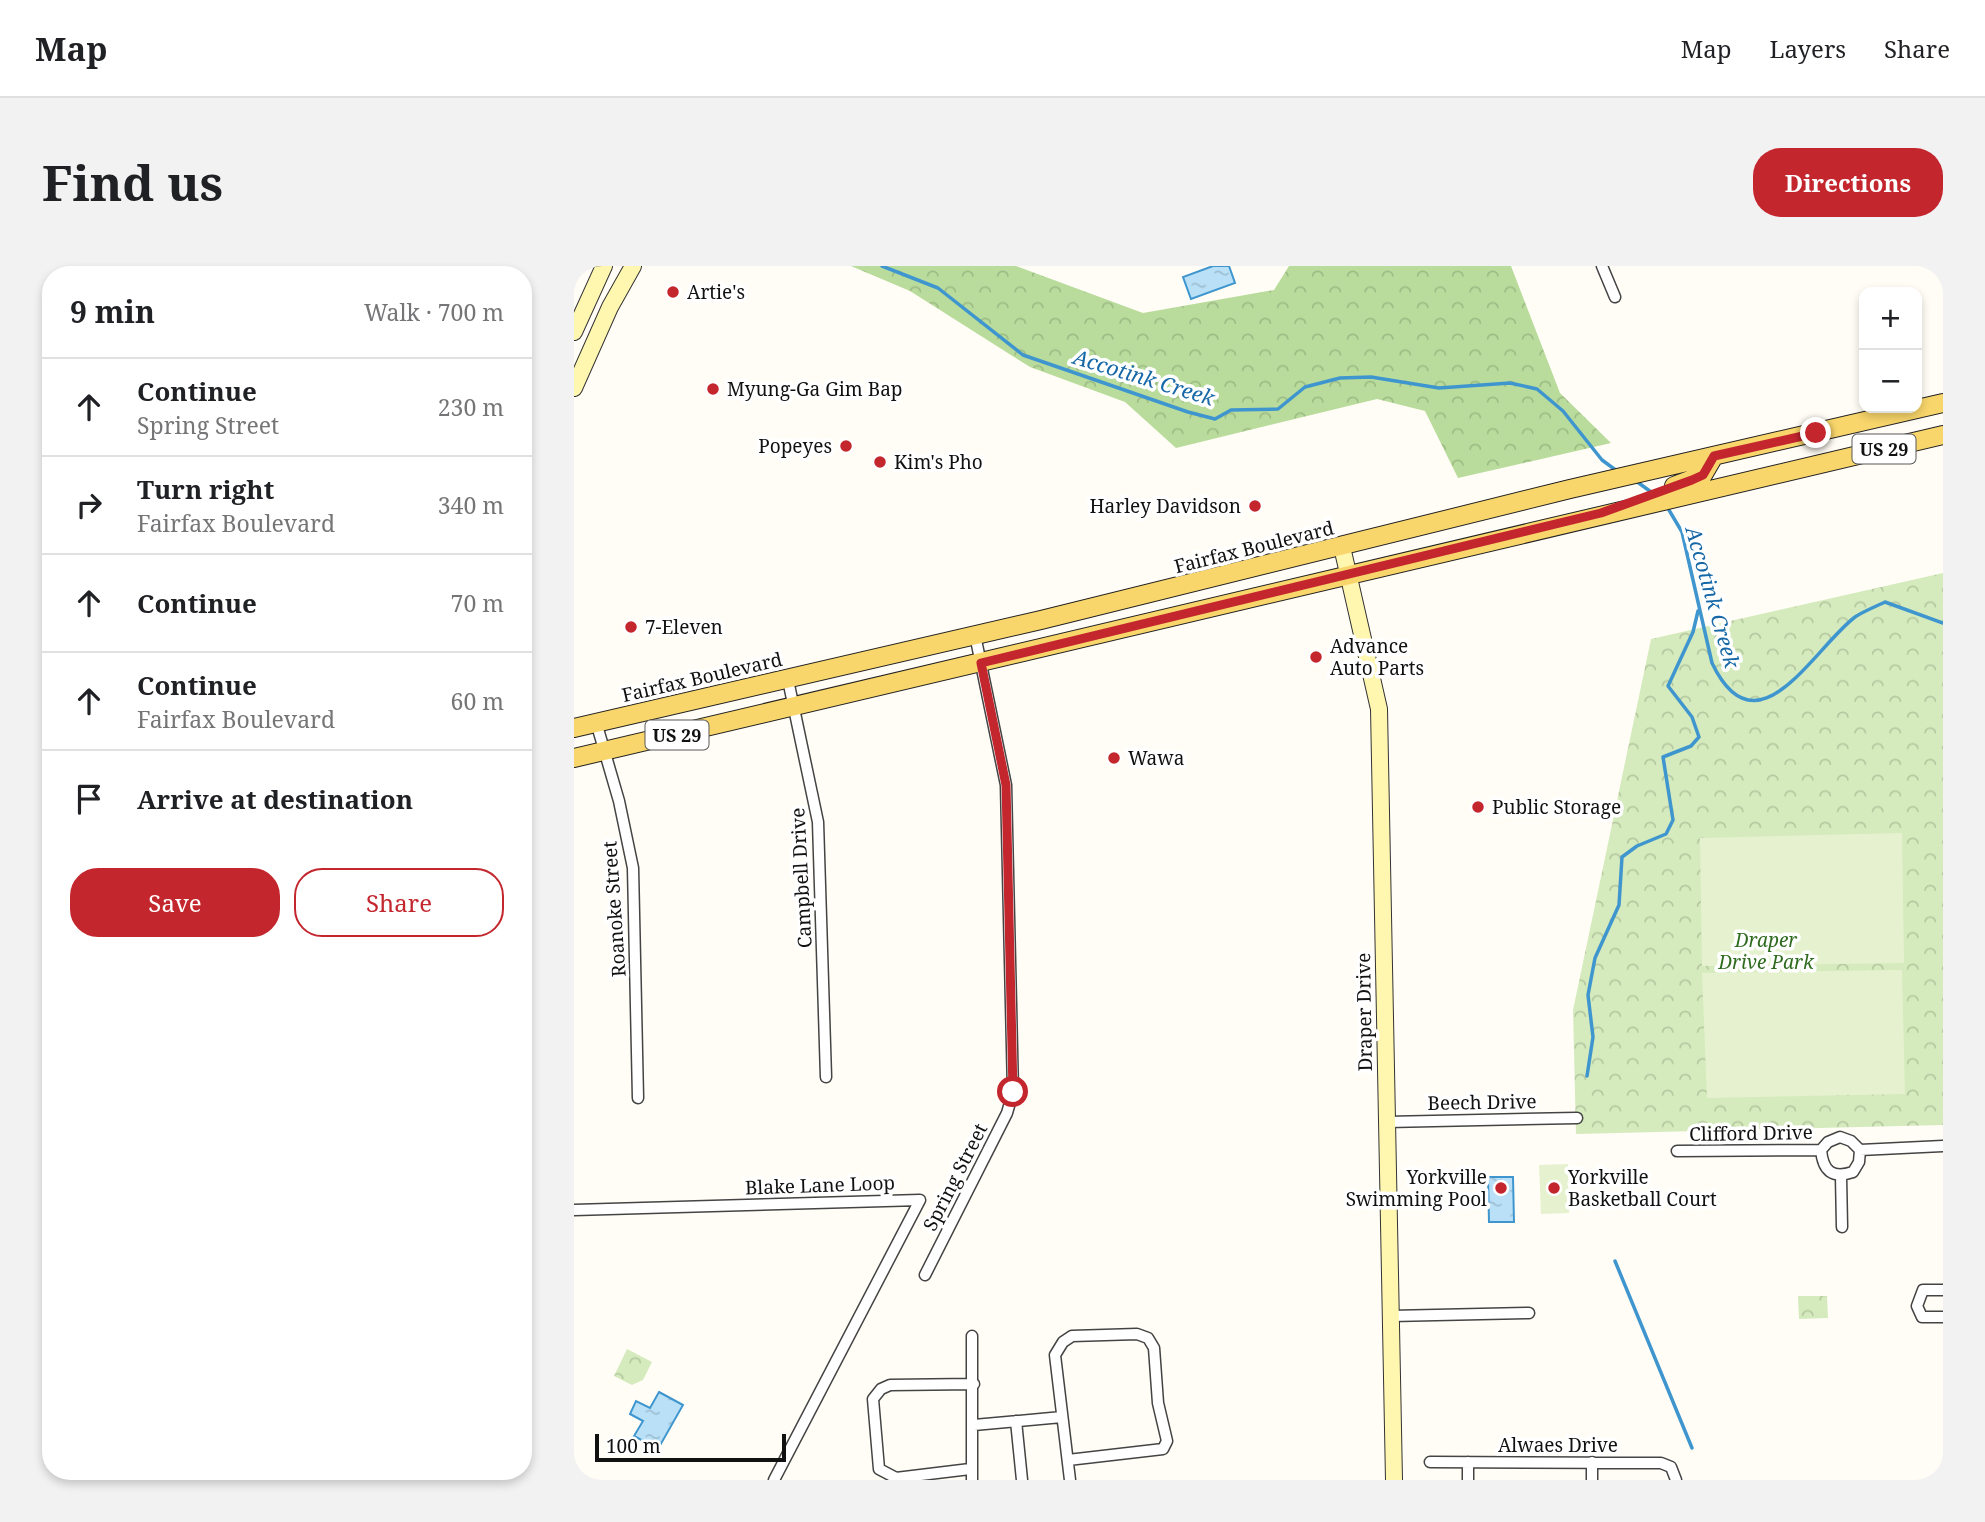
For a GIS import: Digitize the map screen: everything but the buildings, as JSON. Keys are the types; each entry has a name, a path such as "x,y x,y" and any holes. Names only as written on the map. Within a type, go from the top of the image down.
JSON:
{"main road":[{"name":"Fairfax Boulevard","path":"574,728 788,680 1342,547 1570,489 1943,403"},
{"path":"1816,433 1824,463"},
{"name":"US 29","path":"604,752 1601,513 1699,485 1824,463 1943,435"},
{"path":"1699,485 1714,456"},
{"path":"574,760 604,752"}],"street":[{"path":"574,332 604,266"},
{"path":"574,388 610,307 633,266"},
{"path":"1602,266 1615,298"},
{"name":"Draper Drive","path":"1342,547 1379,709 1394,1480"},
{"name":"Spring Street","path":"925,1275 1007,1113 1013,1092 1006,785 975,635"},
{"name":"Campbell Drive","path":"788,680 818,822 826,1077"},
{"name":"Roanoke Street","path":"596,722 619,801 633,868 638,1098"},
{"name":"Beech Drive","path":"1387,1122 1577,1118"},
{"name":"Clifford Drive","path":"1677,1152 1821,1150 1828,1142 1840,1137 1851,1141 1860,1150 1943,1146"},
{"path":"1821,1150 1822,1165 1830,1174 1841,1176 1853,1172 1859,1162 1860,1150"},
{"path":"1841,1176 1842,1227"},
{"name":"Blake Lane Loop","path":"574,1210 920,1200 774,1480"},
{"path":"1943,1290 1923,1290 1917,1306 1922,1317 1943,1317"},
{"path":"1391,1316 1529,1313"},
{"path":"1068,1460 1163,1449 1167,1441 1158,1403 1154,1348 1148,1338 1137,1334 1072,1336 1063,1342 1055,1355 1070,1480"},
{"path":"972,1336 974,1384 974,1424 971,1474 896,1478 879,1469 873,1399 881,1389 890,1385 974,1384"},
{"path":"974,1424 1062,1417"},
{"path":"1016,1421 1022,1480"},
{"name":"Alwaes Drive","path":"1430,1462 1666,1464 1674,1471 1676,1480"},
{"path":"1468,1462 1468,1480"},
{"path":"1592,1462 1592,1480"}],"green space":[{"path":"851,266 1016,266 1143,313 1274,290 1289,266 1511,266 1560,393 1611,443 1458,478 1425,411 1377,399 1176,448 1125,402 1030,367 910,291"},
{"name":"Draper Drive Park","path":"1943,573 1943,1125 1576,1134 1573,1010 1651,639"},
{"path":"1902,833 1904,963 1702,966 1700,838"},
{"path":"1902,970 1905,1094 1707,1098 1702,973"},
{"name":"Yorkville Basketball Court","path":"1568,1164 1569,1213 1541,1214 1539,1165"},
{"path":"1798,1296 1827,1296 1828,1318 1799,1319"},
{"path":"627,1349 652,1362 643,1380 632,1385 614,1376"}],"water":[{"path":"1213,266 1229,266 1235,283 1191,299 1183,277"},
{"name":"Yorkville Swimming Pool","path":"1488,1177 1513,1177 1514,1222 1489,1222"},
{"path":"659,1392 683,1405 658,1449 634,1436 643,1421 630,1414 636,1401 650,1408"}],"waterway":[{"name":"Accotink Creek","path":"882,266 938,288 1023,355 1188,412 1215,419 1231,410 1278,409 1305,387 1340,378 1371,377 1439,388 1510,383 1537,389 1563,411 1602,460 1617,471"},
{"name":"Accotink Creek","path":"1636,481 1658,497"},
{"name":"Accotink Creek","path":"1666,505 1682,532 1712,663 1729,689 1747,700 1766,698 1785,687 1855,617 1885,602 1943,623"},
{"path":"1587,1076 1593,1037 1588,995 1595,958 1619,905 1622,857 1637,846 1666,834 1673,820 1663,757 1691,746 1699,737 1692,717 1668,686 1693,632 1698,611"},
{"path":"1615,1261 1692,1448"}],"place":[{"name":"Artie's","path":"673,292"},
{"name":"Myung-Ga Gim Bap","path":"713,389"},
{"name":"Popeyes","path":"846,446"},
{"name":"Kim's Pho","path":"880,462"},
{"name":"Harley Davidson","path":"1255,506"},
{"name":"7-Eleven","path":"631,627"},
{"name":"Advance Auto Parts","path":"1316,657"},
{"name":"Wawa","path":"1114,758"},
{"name":"Public Storage","path":"1478,807"},
{"name":"Yorkville Swimming Pool","path":"1501,1188"},
{"name":"Yorkville Basketball Court","path":"1554,1188"}],"route":[{"path":"1013,1092 1006,785 981,663 1601,513 1703,475 1714,456 1816,433"}]}
